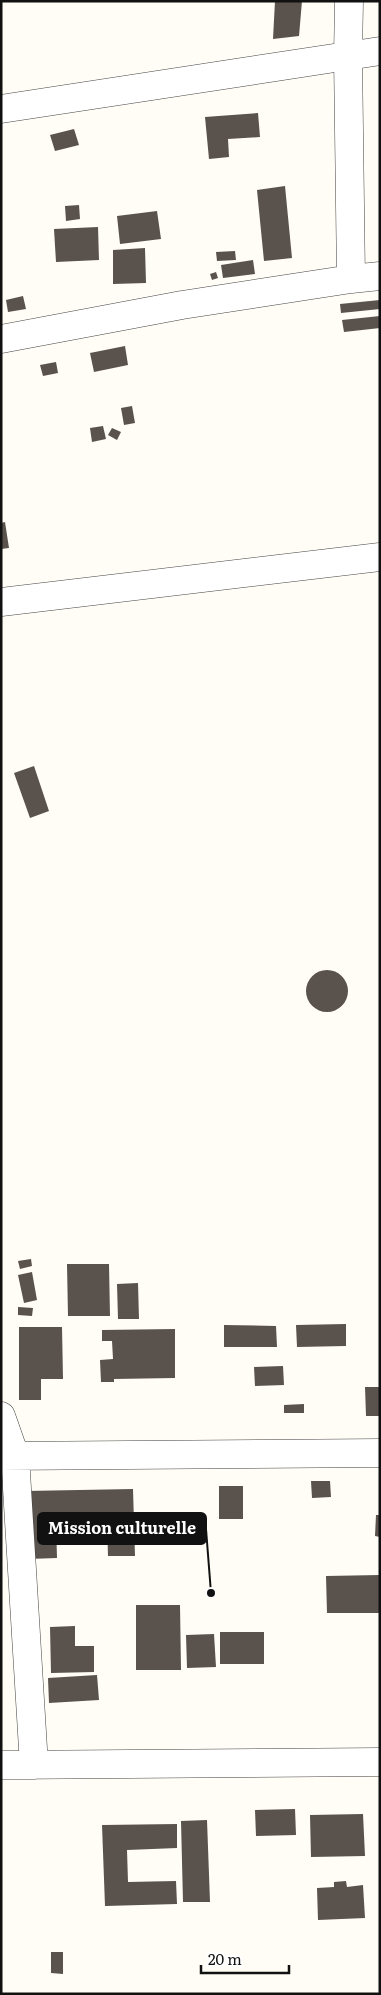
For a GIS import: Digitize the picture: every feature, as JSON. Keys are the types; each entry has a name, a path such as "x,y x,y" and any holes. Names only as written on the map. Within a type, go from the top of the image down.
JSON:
{"street":[{"path":"349,1 351,279"},
{"path":"1,109 380,51"},
{"path":"1,339 182,306 380,276"},
{"path":"1,602 380,557"},
{"path":"1,1416 8,1456 34,1765"},
{"path":"8,1456 380,1453"},
{"path":"1,1765 380,1762"}],"building":[{"path":"275,1 302,1 299,36 273,39"},
{"path":"258,113 260,137 228,139 229,157 209,159 205,117"},
{"path":"74,129 79,145 55,151 50,135"},
{"path":"285,186 292,258 264,261 257,190"},
{"path":"79,205 80,219 66,221 65,206"},
{"path":"157,211 161,239 120,244 117,216"},
{"path":"98,227 99,260 56,262 54,229"},
{"path":"145,248 146,283 113,284 113,250"},
{"path":"235,251 236,260 217,261 216,252"},
{"path":"253,260 255,274 223,278 221,265"},
{"path":"216,272 218,278 212,280 210,274"},
{"path":"23,296 26,309 8,312 6,300"},
{"path":"380,300 380,309 341,313 340,304"},
{"path":"380,316 380,328 344,332 342,320"},
{"path":"125,346 128,365 94,372 90,353"},
{"path":"56,362 58,373 43,376 40,365"},
{"path":"132,406 135,423 124,425 121,408"},
{"path":"103,426 106,439 92,442 90,428"},
{"path":"112,428 121,432 117,440 108,435"},
{"path":"5,522 9,548 1,549 1,523"},
{"path":"34,766 49,811 30,818 14,773"},
{"path":"323,970 331,970 342,976 348,991 342,1006 331,1012 323,1012 312,1006 306,995 306,987 312,976"},
{"path":"31,1259 32,1266 20,1269 18,1261"},
{"path":"67,1264 109,1264 110,1316 68,1316"},
{"path":"32,1272 37,1300 24,1303 18,1275"},
{"path":"138,1283 139,1319 118,1319 117,1284"},
{"path":"18,1307 33,1308 32,1316 18,1315"},
{"path":"346,1324 346,1346 297,1347 296,1325"},
{"path":"224,1325 276,1326 277,1347 224,1347"},
{"path":"19,1327 62,1327 63,1379 41,1379 41,1400 19,1400"},
{"path":"175,1329 175,1378 114,1379 114,1382 101,1382 100,1360 113,1359 112,1341 102,1341 102,1330"},
{"path":"283,1366 284,1385 255,1386 254,1367"},
{"path":"365,1387 380,1387 380,1416 366,1416"},
{"path":"304,1404 304,1413 284,1413 284,1405"},
{"path":"311,1481 330,1481 331,1497 312,1498"},
{"path":"219,1486 243,1486 243,1519 219,1519"},
{"path":"133,1489 135,1556 108,1556 107,1521 56,1522 57,1558 28,1559 26,1491"},
{"path":"376,1515 380,1515 380,1537 375,1536"},
{"path":"380,1575 380,1613 327,1613 326,1576"},
{"path":"136,1605 180,1605 181,1670 136,1670"},
{"path":"75,1626 75,1646 94,1646 94,1672 51,1673 50,1627"},
{"path":"220,1632 264,1632 264,1664 220,1664"},
{"path":"214,1634 216,1667 187,1668 186,1635"},
{"path":"97,1675 99,1700 49,1703 48,1678"},
{"path":"295,1809 296,1835 256,1836 255,1810"},
{"path":"363,1814 365,1856 311,1857 310,1815"},
{"path":"207,1820 210,1902 183,1902 181,1821"},
{"path":"177,1824 177,1848 127,1850 128,1882 176,1881 177,1904 105,1906 102,1825"},
{"path":"346,1881 347,1887 363,1885 365,1918 318,1920 317,1888 334,1887 334,1882"},
{"path":"51,1952 63,1952 63,1974 51,1973"}],"place":[{"name":"Mission culturelle","path":"211,1593"}]}
